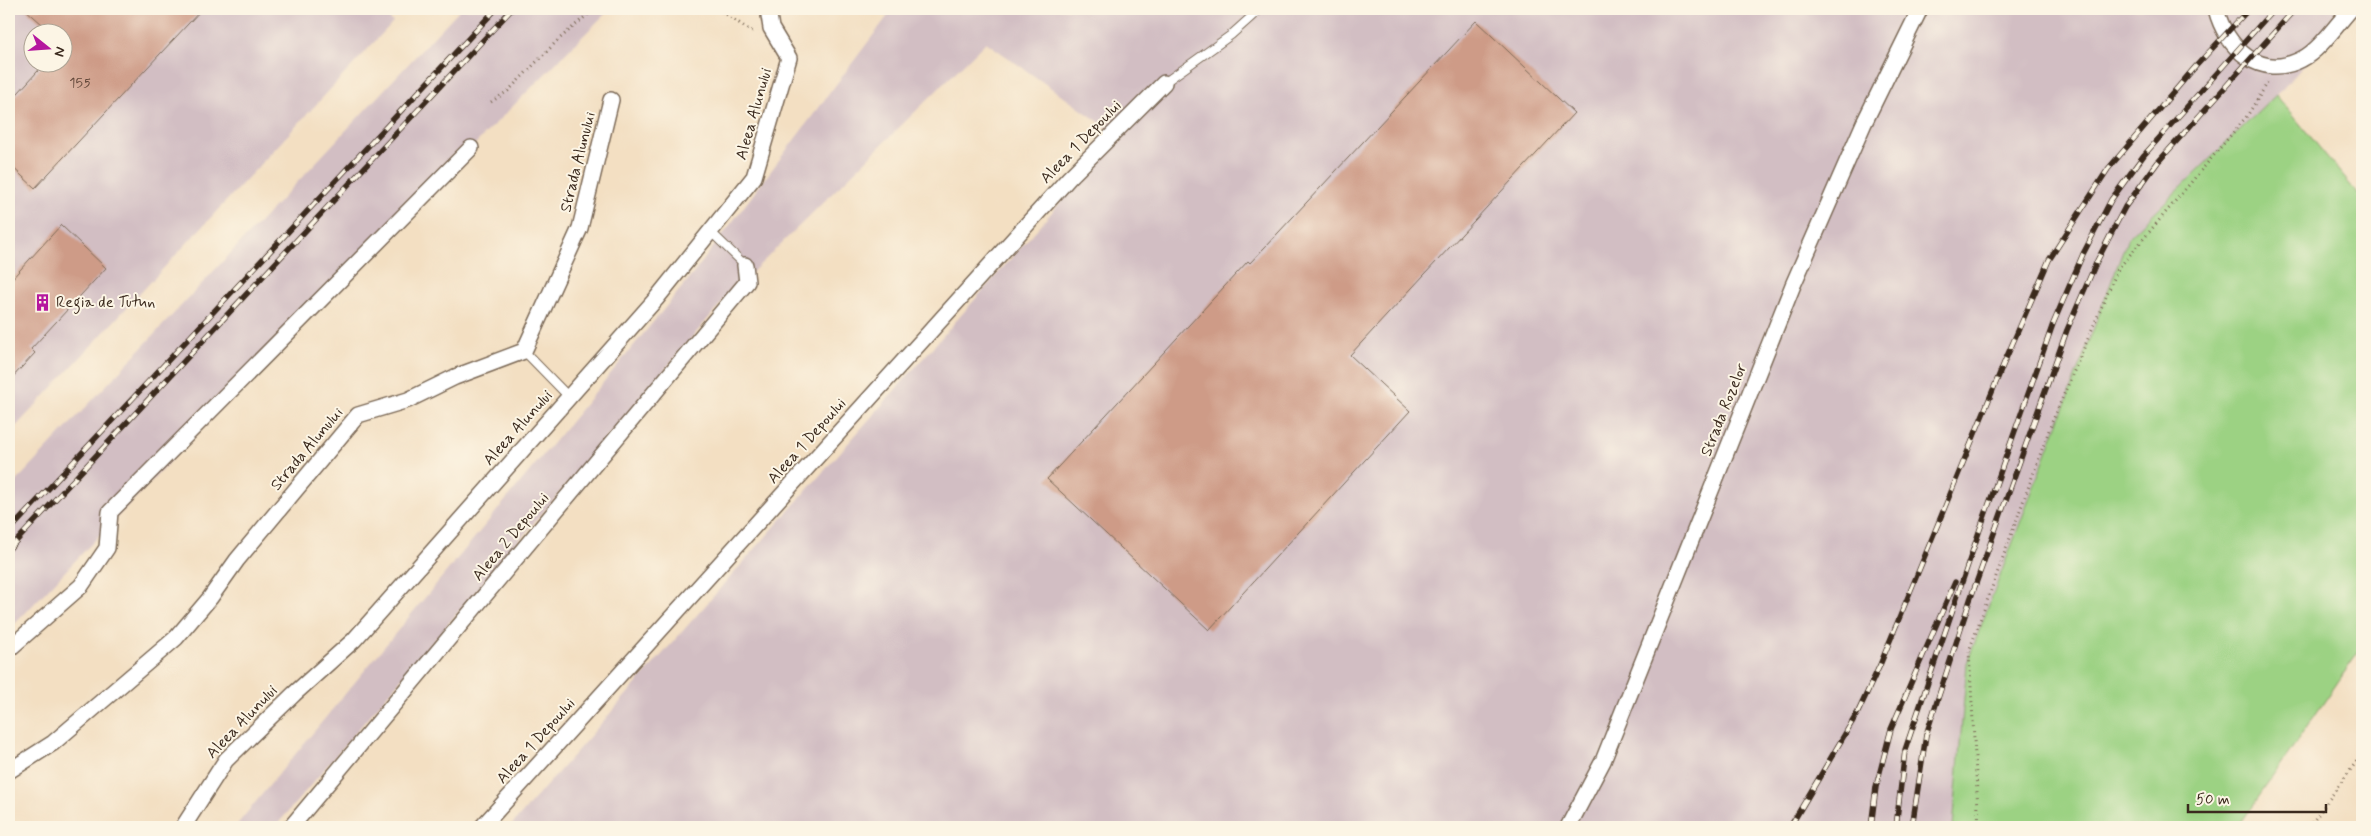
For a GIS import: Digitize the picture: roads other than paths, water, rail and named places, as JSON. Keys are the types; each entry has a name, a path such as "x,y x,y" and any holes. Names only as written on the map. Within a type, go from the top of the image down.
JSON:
{"street":[{"name":"Aleea Alunului","path":"183,827 226,760 294,694 354,640 656,299 754,177 789,58 771,28 768,9"},
{"name":"Strada Rozelor","path":"1568,827 1603,761 1793,285 1864,122 1920,9"},
{"path":"2216,9 2225,34 2237,48 2257,62 2278,66 2303,59 2351,9"},
{"name":"Aleea 1 Depoului","path":"482,827 1069,178 1164,83"},
{"name":"Strada Alunului","path":"9,771 54,743 176,638 210,598 237,560 358,415 408,400 455,377 524,351 580,228 612,100"},
{"path":"9,649 81,586 107,548 110,512 471,148"},
{"name":"Aleea 2 Depoului","path":"291,827 747,282 745,265"}],"lane":[{"path":"1164,83 1231,35 1260,9"},
{"path":"710,231 745,265"},
{"path":"524,351 569,397"}],"railway":[{"path":"9,531 496,9"},
{"path":"9,549 512,9"},
{"path":"1790,827 1858,712 1880,665 2004,363 2049,260 2108,169 2196,66 2249,9"},
{"path":"1896,827 1905,750 1979,532 2053,324 2083,254 2111,200 2144,155 2274,9"},
{"path":"1912,827 1926,735 1970,600 2067,330 2097,261 2125,207 2158,162 2295,9"},
{"path":"1871,827 1876,787 1891,729 1955,582"}],"place":[{"name":"Regia de Tutun","path":"42,302"}]}
